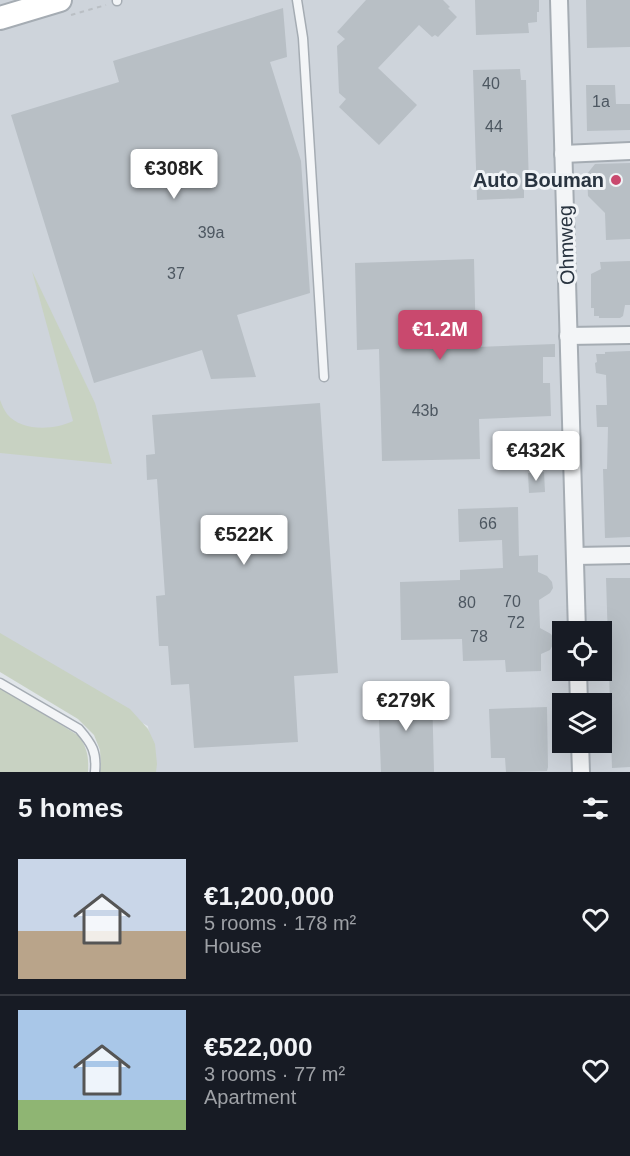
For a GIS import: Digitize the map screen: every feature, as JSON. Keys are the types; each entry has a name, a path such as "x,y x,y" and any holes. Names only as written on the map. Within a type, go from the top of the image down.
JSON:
{"street":[{"path":"0,18 60,0"},
{"name":"Ohmweg","path":"559,0 577,621"},
{"path":"563,154 630,151"},
{"path":"568,336 630,334"},
{"path":"575,556 630,555"},
{"path":"580,753 581,772"}],"lane":[{"path":"297,0 303,38 324,376"},
{"path":"0,683 79,729 94,749 95,772"}],"shaded area":[{"path":"0,0 630,0 630,772 154,772 148,726 0,649"}],"green space":[{"path":"32,271 95,403 112,464 0,453 0,400 13,420 21,424 38,428 73,421"},
{"path":"0,633 130,709 148,729 155,744 156,772 99,772 100,750 94,735 78,719 0,672"},
{"path":"0,687 79,736 87,753 88,772 0,772"}],"building":[{"path":"366,0 443,0 457,17 438,37 435,35 432,37 419,25 378,68 417,105 379,145 339,107 346,99 339,93 337,46 345,39 337,32"},
{"path":"475,0 539,0 537,22 528,23 529,33 476,35"},
{"path":"586,0 630,0 630,47 587,48"},
{"path":"283,8 287,57 270,62 301,161 310,293 237,315 256,377 211,379 202,350 94,383 11,115 119,82 113,61"},
{"path":"520,69 521,80 526,80 529,187 524,188 524,198 477,200 473,70"},
{"path":"586,85 615,85 616,104 630,104 630,130 587,131"},
{"path":"630,163 630,239 606,240 605,213 588,196 587,174 595,164"},
{"path":"474,259 476,347 555,344 555,357 543,357 543,383 550,383 551,416 479,419 480,459 382,461 379,349 357,350 355,263"},
{"path":"630,261 630,305 625,305 623,316 599,318 599,316 594,316 594,308 591,308 591,274 601,269 600,262"},
{"path":"630,351 630,537 605,538 603,469 607,469 608,427 597,427 596,405 607,405 606,375 596,373 596,354"},
{"path":"320,403 338,673 294,676 298,742 194,748 189,684 171,685 168,646 159,646 156,596 165,595 157,479 147,480 146,455 155,454 152,415"},
{"path":"544,472 545,492 529,493 528,473"},
{"path":"518,507 519,556 538,555 538,572 547,576 553,588 550,593 539,600 540,628 552,636 550,650 541,654 541,671 506,672 505,660 463,661 462,639 401,640 400,582 460,580 460,570 503,568 502,540 459,542 458,509"},
{"path":"606,578 630,578 630,767 612,768 612,693 610,693 609,681 612,681 612,621 607,621"},
{"path":"432,692 434,772 381,772 378,694"},
{"path":"547,707 547,771 506,772 505,758 491,758 489,709"}],"place":[{"name":"Auto Bouman","path":"616,180"}]}
